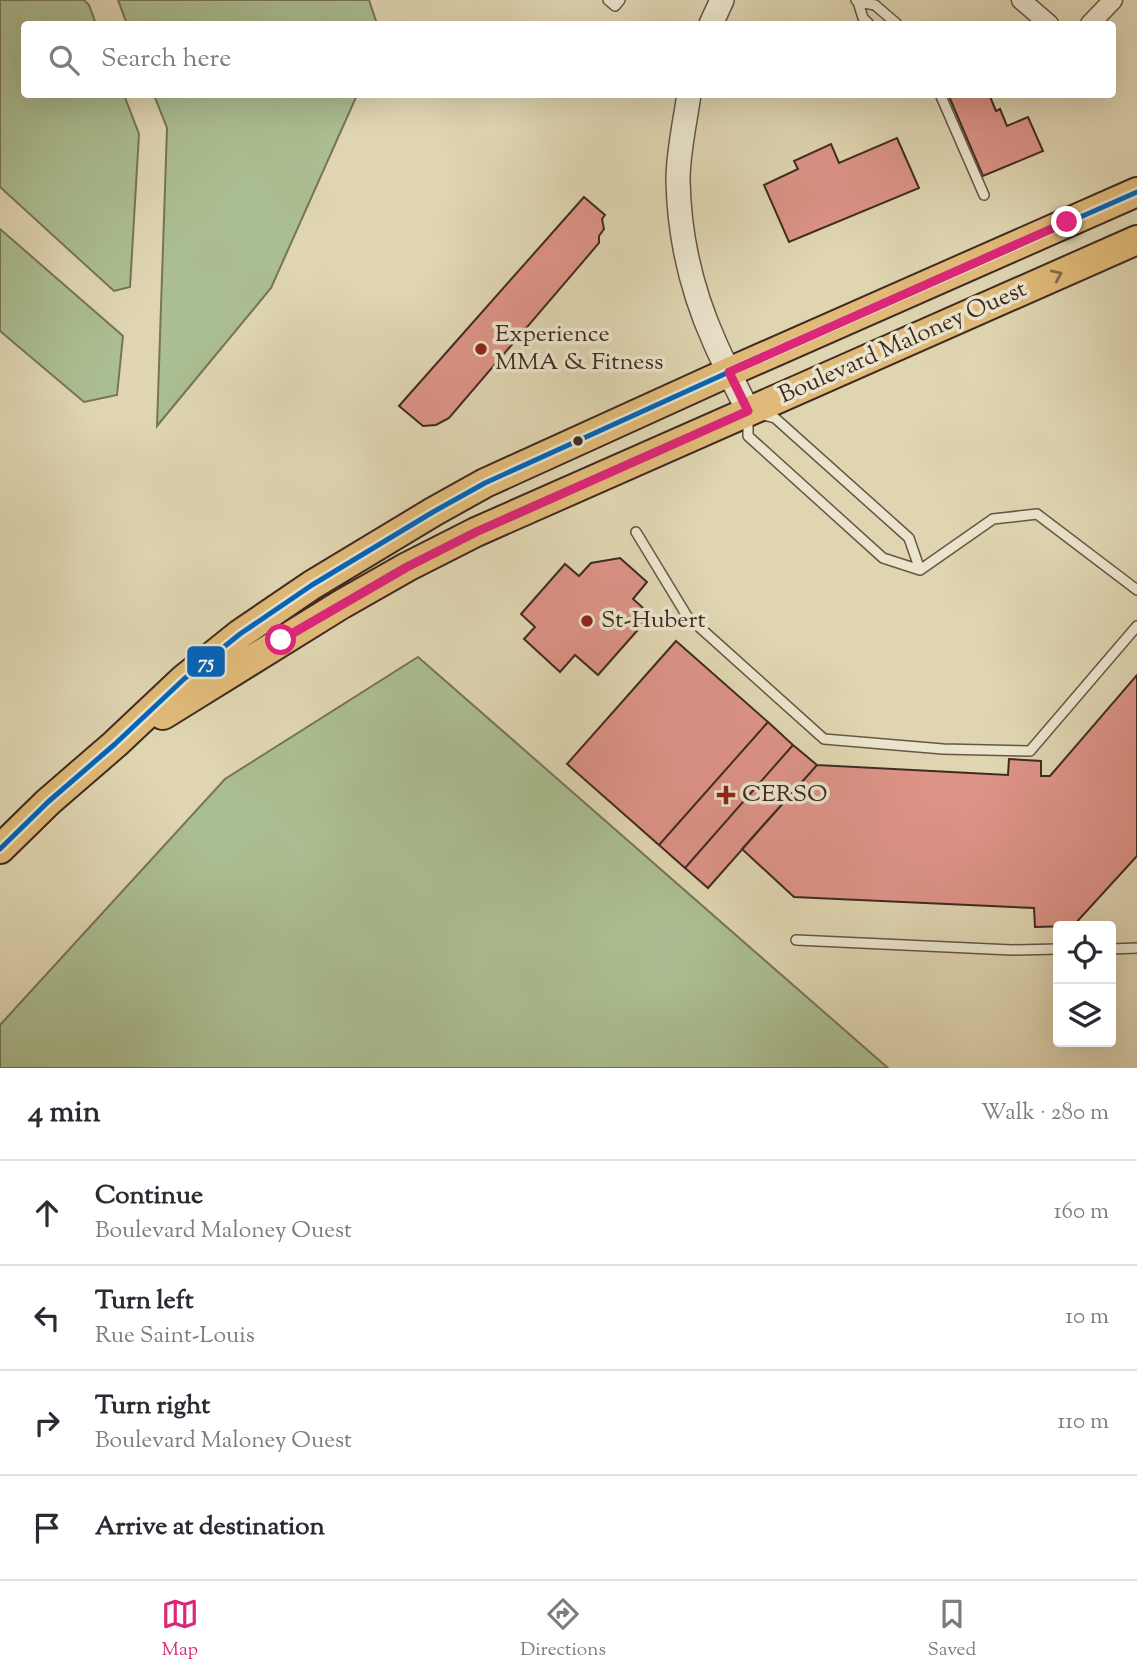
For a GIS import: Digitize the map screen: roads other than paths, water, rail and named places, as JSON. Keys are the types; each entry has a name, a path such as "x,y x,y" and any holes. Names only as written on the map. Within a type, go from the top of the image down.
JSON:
{"main road":[{"name":"Boulevard Maloney Ouest","path":"0,849 184,679 240,634 372,548 485,483 1137,192"},
{"name":"Boulevard Maloney Ouest","path":"115,744 312,622 407,567 476,532 1137,240"}],"street":[{"path":"712,21 722,0"},
{"path":"1021,0 1046,21"},
{"path":"1093,21 1113,0"},
{"path":"688,98 678,177 684,248 714,341 748,411"}],"lane":[{"path":"608,0 615,6 620,0"},
{"path":"857,1 865,21"},
{"path":"857,1 875,5 894,21"},
{"path":"942,98 984,195"},
{"path":"748,411 775,418 909,538 920,570 883,558 748,436 748,411"},
{"path":"920,570 993,519 1037,514 1137,590"},
{"path":"636,531 687,616 824,739 943,749 1030,751 1137,626"},
{"path":"796,940 1012,950 1053,949"},
{"path":"1116,949 1137,948"}],"place":[{"name":"Experience MMA & Fitness","path":"481,349"},
{"name":"St-Hubert","path":"587,621"},
{"name":"CERSO","path":"726,795"}]}
